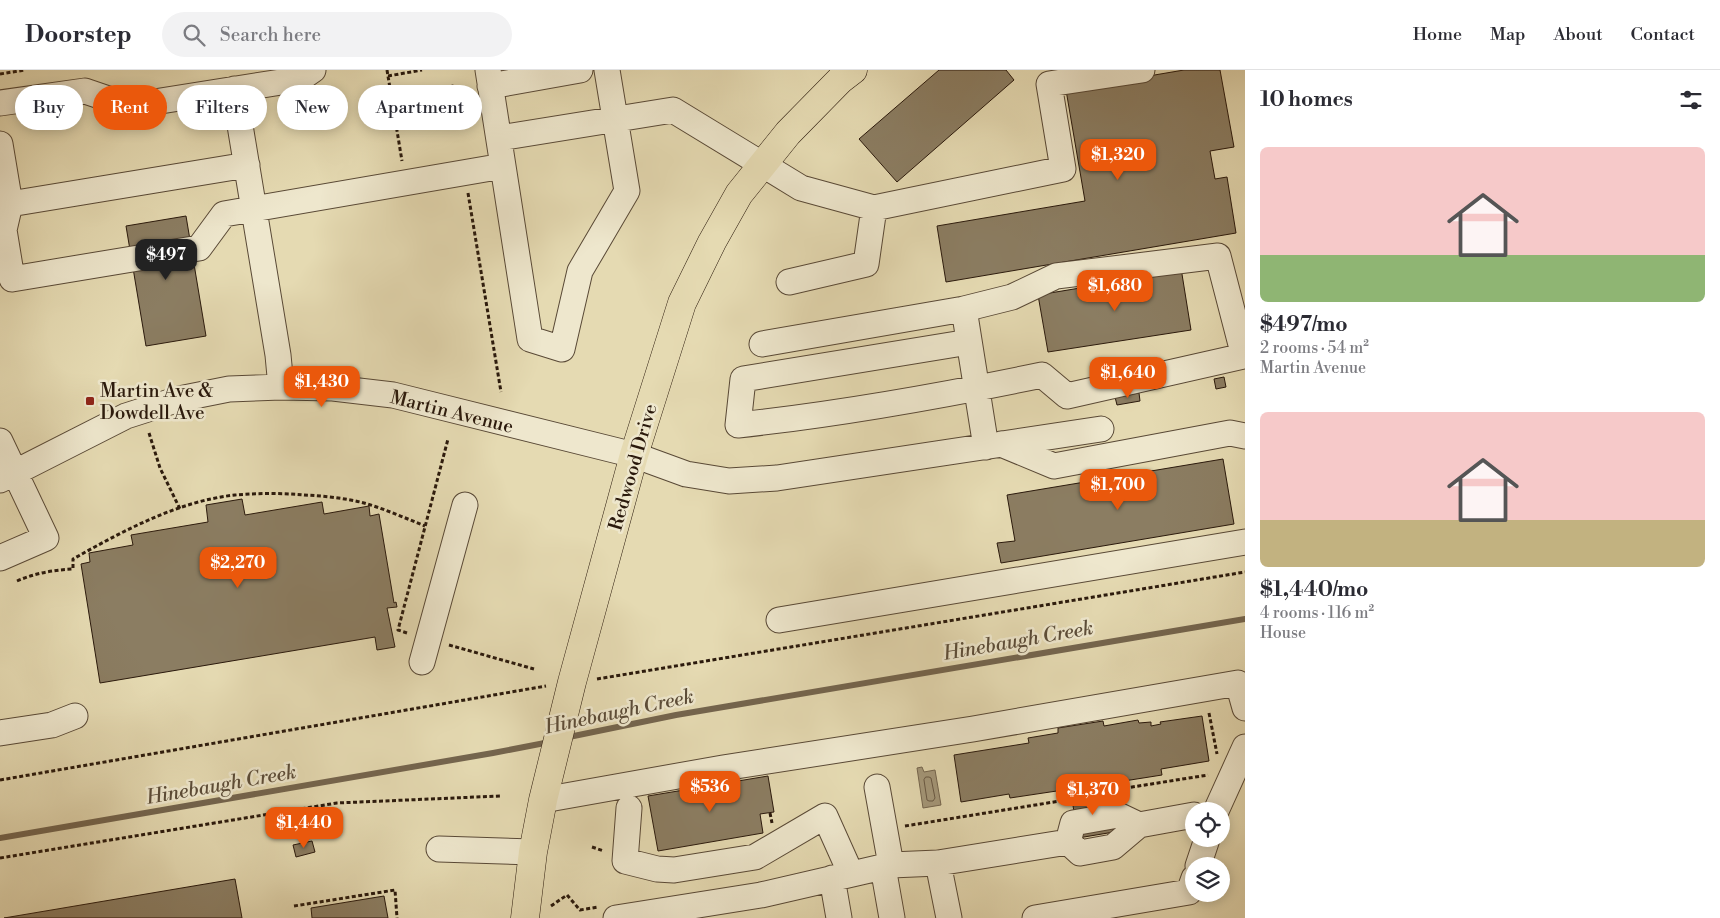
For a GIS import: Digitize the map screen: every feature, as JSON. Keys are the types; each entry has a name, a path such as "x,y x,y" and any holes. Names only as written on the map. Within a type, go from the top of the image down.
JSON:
{"main road":[{"name":"Redwood Drive","path":"525,918 533,852 549,772 634,454 682,303 712,242 739,194 788,133 840,80 853,70"}],"street":[{"path":"260,85 300,79 312,70"},
{"path":"580,70 489,78 530,339 562,349 580,270 626,191 607,70"},
{"path":"498,138 672,110 801,188 874,208 1063,168 1049,84 1142,70"},
{"path":"4,97 85,90 129,106 177,98"},
{"path":"241,130 278,355 281,387"},
{"path":"0,144 10,204 4,230 12,279 199,248 224,214 503,166"},
{"path":"10,204 247,165"},
{"path":"789,282 866,264 874,208"},
{"path":"762,344 964,309 1012,297 1056,276 1218,256 1244,356 1067,396 1042,375 816,416 738,425 743,380 969,342"},
{"path":"964,309 976,388 993,446 1054,466 1230,433 1245,436"},
{"name":"Martin Avenue","path":"8,476 126,416 179,399 229,389 333,388 393,395 634,454 686,474 729,481 777,478 1101,429"},
{"path":"0,440 8,476 46,538 0,558"},
{"path":"422,662 465,505"},
{"path":"779,620 1245,542"},
{"path":"543,800 723,768 973,729 1238,683 1245,708"},
{"path":"1,729 52,725 75,716"},
{"path":"1220,802 1245,747"},
{"path":"877,787 892,918"},
{"path":"629,808 625,861 657,869 674,870 755,857 825,816 842,876 839,918"},
{"path":"616,918 761,895 887,866 938,864 1068,842 1073,823 1118,815 1139,825 1185,817"},
{"path":"439,850 533,852"},
{"path":"755,857 761,895"},
{"path":"938,864 949,918"},
{"path":"1035,918 1185,893"}],"path":[{"path":"0,74 24,70"},
{"path":"387,70 390,85"},
{"path":"388,76 422,70"},
{"path":"397,130 402,165"},
{"path":"467,184 501,392"},
{"path":"149,433 160,468 180,509"},
{"path":"17,581 30,575 74,569 73,559 103,542 159,516 216,498 236,495 309,495 363,503 425,526"},
{"path":"0,780 572,682 1245,572"},
{"path":"0,858 337,803 500,796"},
{"path":"592,847 606,851"},
{"path":"294,906 395,890 396,918"}],"water":[{"path":"922,767 924,772 935,770 941,805 923,808 917,768"}],"building":[{"path":"939,70 1006,70 1014,80 897,182 859,139"},
{"path":"1184,70 1220,70 1234,147 1210,151 1215,179 1227,177 1236,233 946,282 937,226 1085,201 1066,90"},
{"path":"186,216 206,336 146,346 126,226"},
{"path":"1181,268 1191,330 1048,352 1038,295 1158,275"},
{"path":"1224,377 1226,387 1216,389 1214,379"},
{"path":"1139,393 1140,401 1117,405 1115,397"},
{"path":"1223,459 1234,524 1001,563 997,543 1015,541 1007,495"},
{"path":"242,499 245,515 322,502 324,514 369,506 370,516 379,514 394,603 396,602 397,607 387,608 395,647 377,650 375,637 100,683 81,564 90,562 89,553 133,545 131,535 208,522 206,505"},
{"path":"1202,716 1209,761 1161,769 1162,775 1105,784 1107,793 1072,799 1070,789 1010,798 1009,794 961,802 954,755 1029,743 1028,738 1058,733 1058,728 1103,721 1104,726 1138,720 1139,723 1151,722 1151,726 1161,724 1160,722"},
{"path":"768,776 774,812 760,814 763,833 658,851 648,796"},
{"path":"1107,793 1114,832 1078,838 1072,799"},
{"path":"312,841 315,852 296,857 293,845"},
{"path":"235,879 242,918 4,918"},
{"path":"384,896 388,918 312,918 311,908"}],"waterway":[{"name":"Hinebaugh Creek","path":"564,738 676,715 1245,619"},
{"name":"Hinebaugh Creek","path":"0,838 550,742"}],"place":[{"name":"Martin Ave & Dowdell Ave","path":"90,401"}]}
